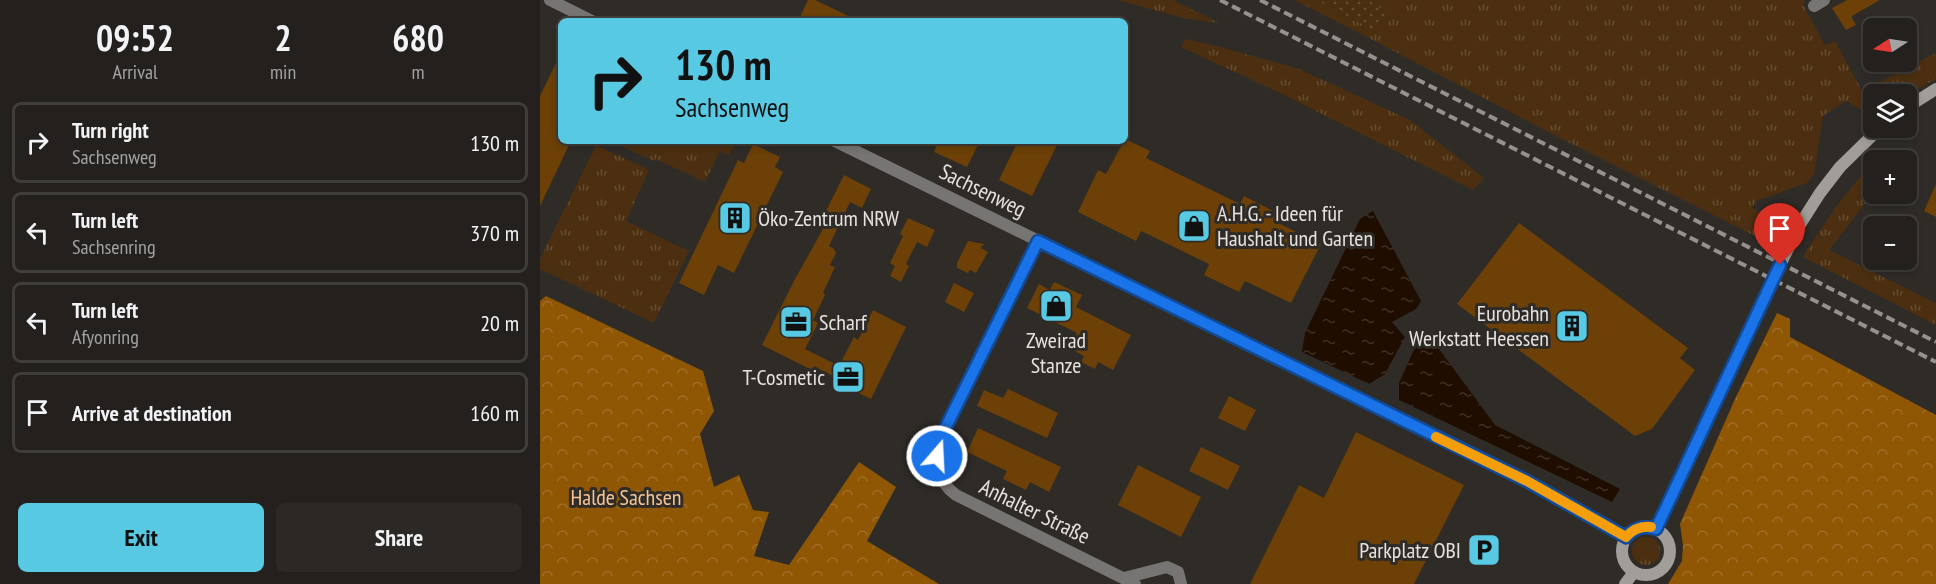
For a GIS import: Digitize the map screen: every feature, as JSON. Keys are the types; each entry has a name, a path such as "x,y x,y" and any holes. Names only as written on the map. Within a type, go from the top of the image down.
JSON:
{"street":[{"path":"550,0 586,18"},
{"path":"1917,101 1936,89"},
{"path":"1656,529 1799,226 1840,167 1870,138"},
{"name":"Sachsenweg","path":"841,144 1527,481 1626,537"},
{"name":"Anhalter Straße","path":"1038,241 939,441 937,464 939,474 948,489 956,495 1130,581 1167,567 1178,572 1181,584"},
{"path":"1640,527 1656,529 1666,537 1669,543 1668,562 1653,574 1634,572 1622,556 1626,537 1634,529 1640,527"},
{"path":"1625,584 1634,572"}],"green space":[{"path":"1118,0 1173,0 1219,23 1183,18"},
{"path":"1294,0 1317,0 1372,29 1387,17 1372,0 1805,0 1803,5 1825,45 1835,41 1863,90 1863,110 1846,101 1823,116 1814,174 1807,183 1756,201 1752,208 1788,226 1779,245 1759,238 1552,134"},
{"path":"1317,0 1372,0 1387,17 1372,29"},
{"path":"1185,39 1299,69 1410,120 1484,178 1473,190 1282,94 1181,47"},
{"path":"1936,53 1936,79 1917,89 1917,84 1876,84 1899,72 1917,72 1917,63"},
{"path":"617,144 734,144 729,155 720,151 705,182 656,159 654,161"},
{"path":"596,145 649,170 626,221 689,251 654,323 540,269 540,259"},
{"path":"1863,175 1865,204 1829,250 1863,267 1863,270 1869,270 1936,303 1936,325 1803,257"},
{"name":"Halde Sachsen","path":"546,296 703,371 714,411 700,434 714,487 739,475 753,510 769,512 754,556 789,565 859,462 896,487 867,541 939,584 540,584 540,301"},
{"path":"1777,313 1790,319 1790,337 1936,415 1936,584 1668,584 1682,561 1683,545 1680,524 1735,399"},
{"path":"1646,537 1656,541 1660,551 1656,561 1646,565 1636,561 1632,551 1636,541"}],"water":[{"path":"1373,211 1421,301 1416,309 1392,322 1405,337 1385,374 1369,384 1302,352 1305,333 1360,219"},
{"path":"1421,334 1431,338 1495,425 1620,489 1612,502 1399,400 1399,383"}],"building":[{"path":"808,0 815,0 853,18 799,18"},
{"path":"1847,0 1880,0 1852,16 1856,25 1846,30 1832,8"},
{"path":"558,59 558,144 570,144 540,206 540,96"},
{"name":"A.H.G. - Ideen für Haushalt und Garten","path":"1128,140 1150,151 1146,158 1240,204 1244,196 1277,213 1274,221 1321,244 1291,303 1245,281 1239,292 1204,275 1209,264 1141,231 1136,241 1078,212 1098,170 1106,174 1122,144 1128,144"},
{"name":"Öko-Zentrum NRW","path":"753,144 780,157 775,167 783,172 734,273 718,265 704,295 679,283 738,160 744,163"},
{"path":"938,144 978,144 967,167 934,152"},
{"path":"1017,144 1058,144 1032,196 999,180"},
{"path":"844,175 871,189 862,208 850,202 829,246 836,253 830,265 835,267 813,320 818,323 805,349 839,366 854,337 858,340 873,310 906,327 871,399 840,384 841,382 833,376 814,366 812,370 762,345 823,229 818,227"},
{"path":"1936,184 1936,217 1924,211"},
{"path":"908,218 935,230 927,247 917,242 906,264 909,266 901,282 890,276 895,266 890,263 903,236 900,234"},
{"name":"Eurobahn Werkstatt Heessen","path":"1519,223 1688,348 1680,358 1695,370 1652,429 1635,436 1457,304"},
{"path":"968,241 984,244 981,248 988,252 976,273 970,270 968,273 957,268 957,263"},
{"path":"1054,282 1082,295 1076,307 1131,335 1113,370 1098,362 1095,369 1081,362 1084,356 1069,348 1077,333 1027,308 1039,284 1050,290"},
{"path":"954,283 974,293 964,312 945,302"},
{"path":"1008,389 1058,413 1047,438 977,406 984,390 1003,398"},
{"path":"1229,396 1256,410 1245,431 1218,418"},
{"path":"978,428 1061,467 1049,492 1030,482 1026,490 1003,479 1007,471 967,452"},
{"path":"1356,432 1464,485 1414,584 1250,584 1299,485 1324,498"},
{"path":"1201,447 1240,466 1228,490 1189,471"},
{"path":"1138,465 1201,497 1181,537 1118,505"}],"railway":[{"path":"1220,0 1936,362"},
{"path":"1260,0 1936,342"}],"slow traffic":[{"path":"1436,437 1527,481 1626,537 1634,529 1651,527"}],"place":[{"name":"Öko-Zentrum NRW","path":"735,218"},
{"name":"A.H.G. - Ideen für Haushalt und Garten","path":"1194,226"},
{"name":"Zweirad Stanze","path":"1056,306"},
{"name":"Scharf","path":"796,322"},
{"name":"Eurobahn Werkstatt Heessen","path":"1572,326"},
{"name":"T-Cosmetic","path":"848,377"},
{"name":"Parkplatz OBI","path":"1484,550"}],"route":[{"path":"937,456 939,441 1038,241 1527,481 1626,537 1634,529 1640,527 1656,529 1780,265"}]}
